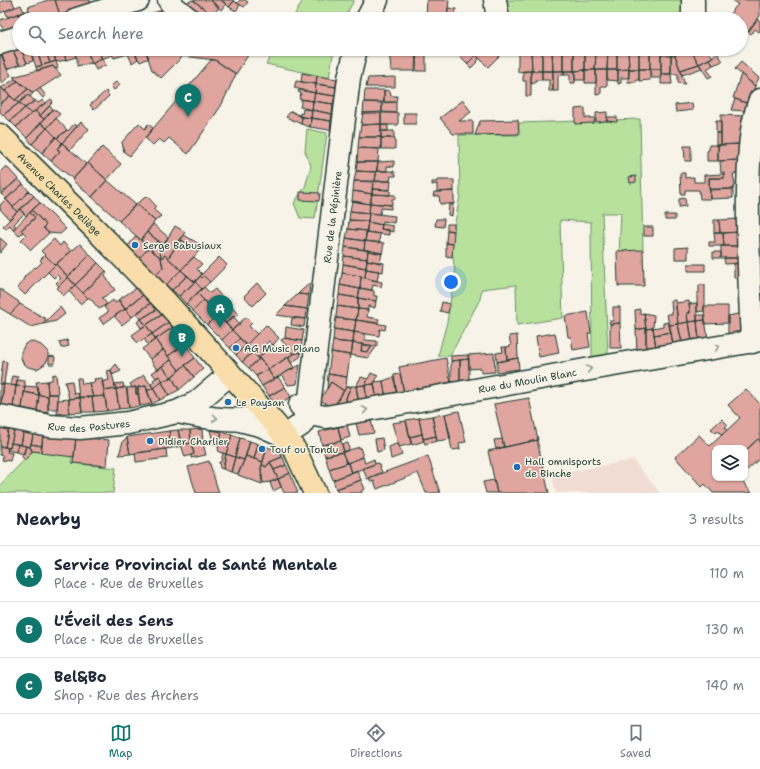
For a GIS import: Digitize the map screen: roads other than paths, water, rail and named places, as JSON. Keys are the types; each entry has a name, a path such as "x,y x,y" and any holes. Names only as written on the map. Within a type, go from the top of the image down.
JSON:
{"main road":[{"name":"Avenue Charles Deliège","path":"0,135 168,303 275,424 295,450 315,493"}],"street":[{"path":"169,0 180,12"},
{"path":"371,12 377,0"},
{"path":"495,0 497,12"},
{"path":"693,0 693,12"},
{"path":"98,12 132,1"},
{"path":"0,43 12,39"},
{"name":"Rue de la Pépinière","path":"304,410 310,385 349,78 354,56"},
{"path":"756,341 754,229 749,157 753,125 760,100"},
{"name":"Rue du Moulin Blanc","path":"304,410 326,417 596,368 756,341"},
{"name":"Rue des Pastures","path":"0,416 35,424 80,428 128,423 177,412 197,402 230,374"},
{"path":"275,424 300,426 304,410"},
{"name":"Rue des Pastures","path":"177,412 198,416 240,420 260,425 275,424"},
{"name":"Rue des Pastures","path":"240,420 256,418 275,424"}],"place":[{"name":"Bel&Bo","path":"188,117"},
{"name":"Serge Babusiaux","path":"135,245"},
{"name":"Service Provincial de Santé Mentale","path":"220,328"},
{"name":"AG Music Piano","path":"236,348"},
{"name":"L'Éveil des Sens","path":"182,357"},
{"name":"Le Paysan","path":"228,402"},
{"name":"Didier Charlier","path":"150,441"},
{"name":"Touf ou Tondu","path":"262,449"},
{"name":"Hall omnisports de Binche","path":"517,467"}]}
